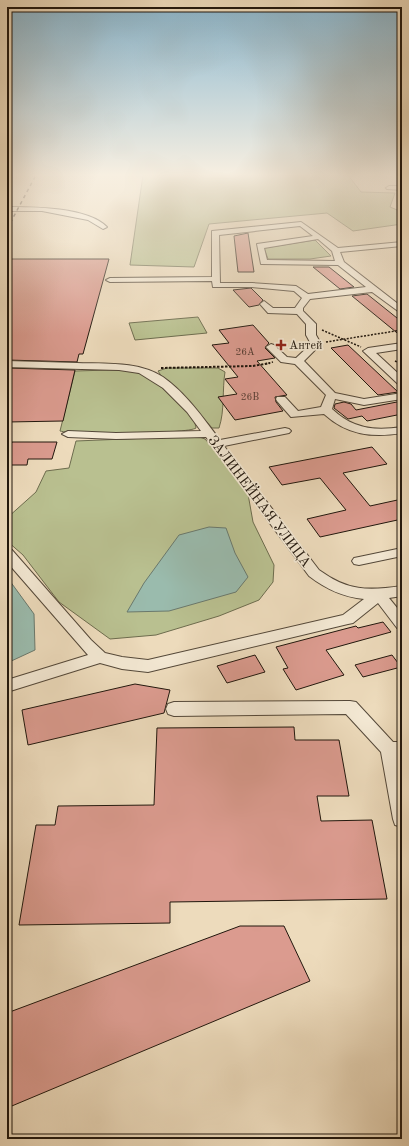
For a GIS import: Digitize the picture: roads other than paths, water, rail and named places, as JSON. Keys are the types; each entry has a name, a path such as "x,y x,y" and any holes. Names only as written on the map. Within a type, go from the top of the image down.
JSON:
{"street":[{"path":"259,228 216,233 216,285 252,285 296,289 306,298 373,289"},
{"path":"308,228 336,250 340,263 402,312"},
{"path":"320,237 260,246 264,262 340,263"},
{"path":"336,250 402,244"},
{"path":"110,280 216,280"},
{"path":"299,311 299,307 306,298"},
{"path":"264,304 271,311 299,311 311,324 311,335 316,344 298,361"},
{"path":"402,346 368,351 402,382"},
{"path":"271,347 284,360 298,361 331,395 364,402 402,396"},
{"name":"ЗАЛИНЕЙНАЯ УЛИЦА","path":"7,364 135,368 152,374 165,384 191,410 307,565 322,580 343,591 365,596 402,591"},
{"path":"326,410 331,395"},
{"path":"281,399 295,415 326,410 346,427 364,432 390,432 402,436"},
{"path":"217,444 285,431"},
{"path":"68,434 116,436 209,434"},
{"path":"359,561 402,552"},
{"path":"7,553 86,644 100,657 122,663 148,666 348,619 379,595 402,624"},
{"path":"7,686 100,657"},
{"path":"174,710 350,707 395,749 402,819"}],"place":[{"name":"Антей","path":"281,345"}]}
